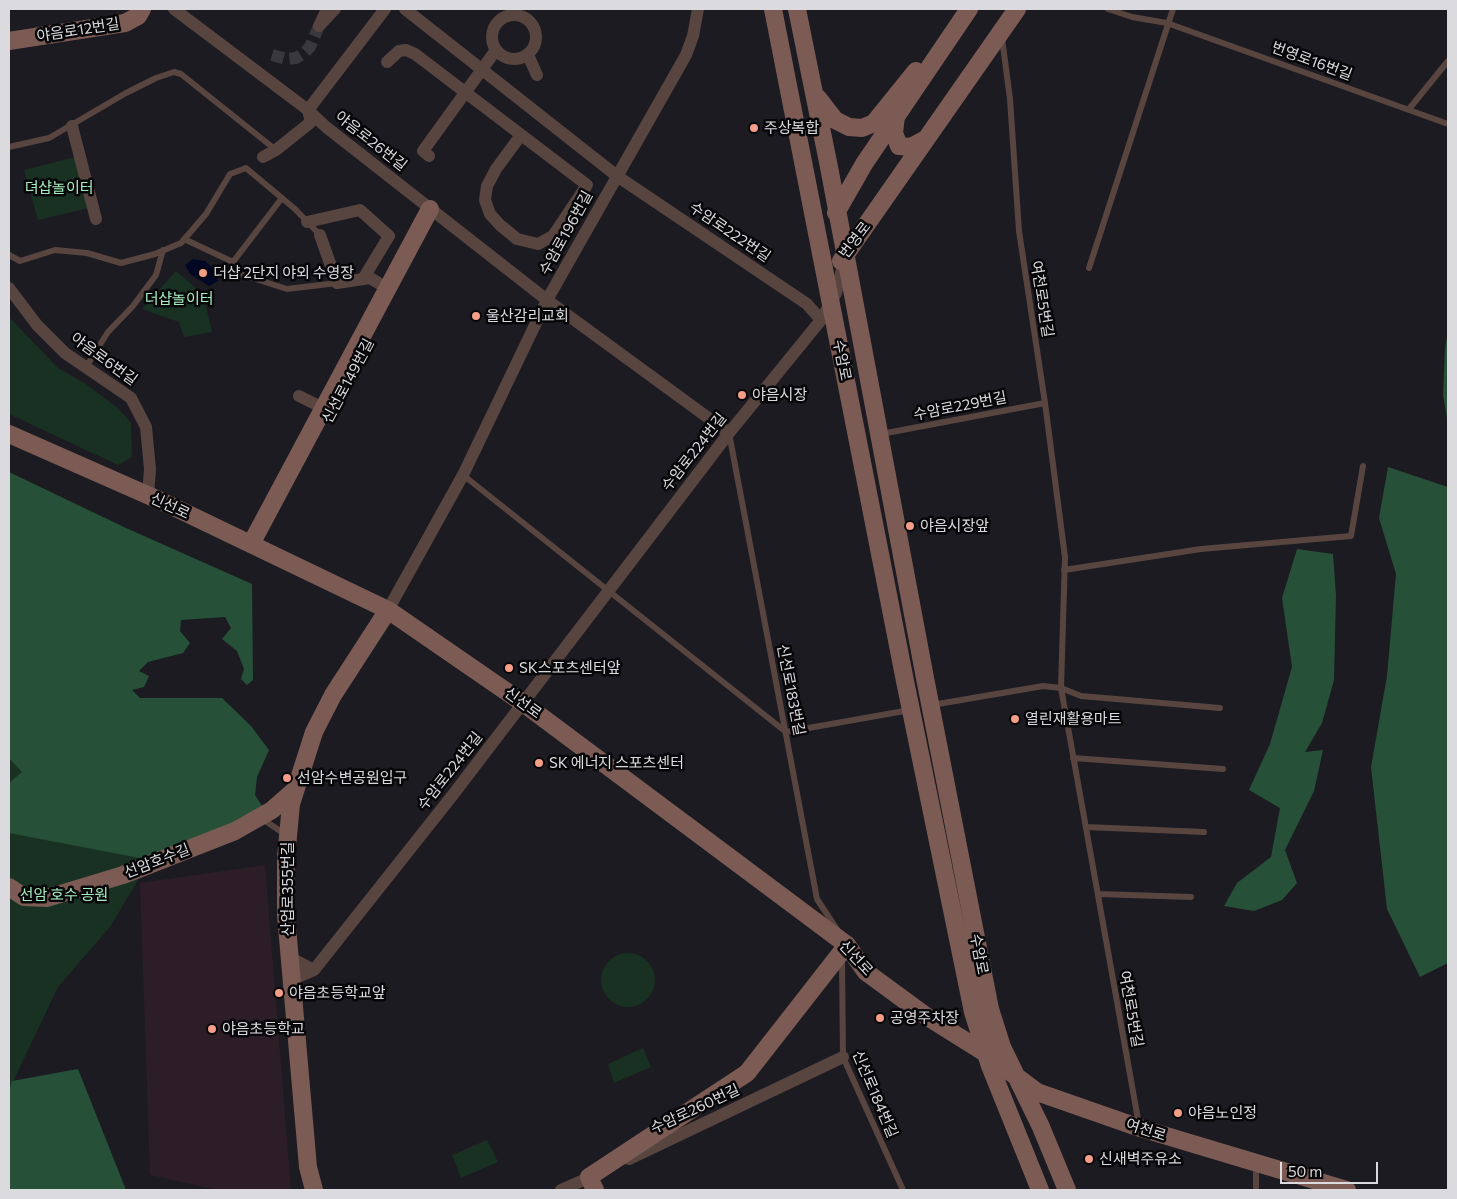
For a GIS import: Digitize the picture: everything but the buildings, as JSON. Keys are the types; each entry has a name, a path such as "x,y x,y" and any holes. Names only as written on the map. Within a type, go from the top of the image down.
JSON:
{"main road":[{"name":"야음로12번길","path":"9,42 125,23 138,16 142,9"},
{"name":"수암로","path":"773,9 911,710 973,1012 985,1053 1040,1190"},
{"name":"수암로","path":"797,9 990,1010 999,1039 1041,1127 1067,1190"},
{"name":"번영로","path":"969,9 896,116 837,209 829,232 824,267 834,265 846,256 1017,9"},
{"path":"813,87 823,107 835,120 849,127 868,126 880,116 900,88 956,29"},
{"path":"896,116 894,133 899,146 911,147 928,138"},
{"path":"327,410 387,288 434,212"},
{"name":"신선로149번길","path":"255,546 434,212"},
{"name":"신선로","path":"9,434 148,495 388,610 523,702 847,945 866,972 926,1016 985,1053"},
{"name":"산업로355번길","path":"314,1190 308,1168 286,915 286,858 291,804 314,732 333,695 388,610"},
{"name":"선암호수길","path":"9,887 24,897 35,899 47,898 80,889 226,834 272,810 296,789"},
{"path":"592,1184 747,1073 847,945"},
{"name":"여천로","path":"985,1053 1017,1079 1046,1097 1256,1165 1347,1190"}],"street":[{"name":"야음로26번길","path":"174,9 308,110 326,127 547,300 729,433"},
{"path":"327,9 319,26 334,9"},
{"path":"263,157 276,150 310,122 308,110 385,9"},
{"name":"수암로222번길","path":"405,9 617,176 807,304 821,320"},
{"name":"수암로196번길","path":"388,610 463,475 547,300 686,54 693,36 698,9"},
{"path":"510,15 517,15 530,22 536,36 533,50 528,55 521,58 507,58 496,50 492,36 497,22 510,15"},
{"path":"387,62 399,51 406,50 415,54 587,184 553,236 538,244 517,239 500,225 490,214 485,200 487,186 496,169 521,135"},
{"path":"429,156 423,151 496,50"},
{"path":"528,55 537,76"},
{"path":"72,126 96,219"},
{"path":"307,222 360,210 389,236 363,279"},
{"path":"320,235 337,282 370,278 387,288"},
{"name":"수암로224번길","path":"314,970 609,591 729,433 821,320 831,304 840,281 846,256"},
{"name":"야음로6번길","path":"9,288 37,325 65,353 131,398 146,427 150,469 148,495"},
{"path":"299,396 327,410"},
{"path":"290,956 314,970"},
{"path":"291,980 314,970"},
{"name":"수암로260번길","path":"561,1190 592,1184 843,1058"}],"lane":[{"name":"번영로16번길","path":"1108,9 1132,17 1167,23 1448,124"},
{"path":"1089,268 1173,9"},
{"name":"여천로5번길","path":"1001,31 1010,99 1019,232 1045,403 1065,557 1061,688 1140,1128"},
{"path":"1409,109 1448,61"},
{"path":"9,147 49,138 126,93 156,78 174,72 181,74 276,150"},
{"path":"9,254 20,261 55,250 87,254 122,263 164,250 184,239 206,214 230,174 246,168 282,198 320,235"},
{"path":"233,262 282,198"},
{"path":"184,239 233,262 240,274 286,289 337,282"},
{"path":"86,367 108,332 133,306 156,275 164,250"},
{"name":"수암로229번길","path":"879,434 1045,403"},
{"name":"신선로183번길","path":"729,433 817,899 847,945"},
{"path":"1064,570 1201,549 1351,536 1363,466"},
{"path":"463,475 786,732 911,710"},
{"path":"930,706 1043,686 1061,688 1081,696 1220,708"},
{"path":"1073,758 1224,769"},
{"path":"260,817 288,836"},
{"path":"1086,827 1204,832"},
{"path":"1098,894 1191,897"},
{"name":"신선로184번길","path":"847,945 841,965 843,1058 903,1190"},
{"path":"1256,1165 1256,1190"}],"shaded area":[{"name":"야음초등학교","path":"265,865 291,1190 218,1190 150,1175 140,883"}],"green space":[{"name":"뎌샵놀이터","path":"79,156 93,207 38,220 24,170"},
{"name":"더샵놀이터","path":"176,271 203,294 212,332 184,337 179,322 142,309"},
{"path":"9,317 58,368 86,384 119,409 131,423 132,457 118,465 9,414"},
{"path":"1448,330 1448,424 1443,395 1445,349"},
{"path":"1388,467 1448,487 1448,963 1420,977 1387,909 1371,767 1387,676 1396,574 1379,518"},
{"path":"9,472 126,528 252,584 253,680 247,685 241,679 244,669 237,651 222,639 231,628 225,617 181,620 180,631 190,643 183,653 148,662 139,671 149,676 144,687 132,690 140,698 222,698 251,726 269,750 257,777 255,795 266,812 150,860 9,833 9,783 22,772 9,758"},
{"path":"1297,549 1333,554 1336,595 1334,680 1322,723 1305,752 1323,750 1314,791 1285,850 1297,883 1282,900 1254,911 1224,906 1237,883 1271,857 1280,808 1249,790 1270,744 1292,667 1282,598"},
{"path":"9,758 23,772 9,783"},
{"name":"선암 호수 공원","path":"9,831 150,860 110,927 58,987 9,1090"},
{"path":"623,953 633,953 643,957 651,965 655,980 651,995 643,1003 633,1007 623,1007 613,1003 605,995 601,985 601,975 605,965 613,957"},
{"path":"643,1048 651,1067 614,1083 608,1064"},
{"path":"78,1069 126,1190 9,1190 9,1090 12,1081"},
{"path":"487,1140 498,1162 461,1178 452,1155"}],"water":[{"name":"더샵 2단지 야외 수영장","path":"193,259 205,261 212,267 216,271 218,281 209,286 190,274 185,265"}],"tunnel":[{"path":"272,55 286,59 296,58 310,47 319,26"}],"place":[{"name":"주상복합","path":"754,128"},
{"name":"더샵 2단지 야외 수영장","path":"203,273"},
{"name":"울산감리교회","path":"476,316"},
{"name":"야음시장","path":"742,395"},
{"name":"야음시장앞","path":"910,526"},
{"name":"SK스포츠센터앞","path":"509,668"},
{"name":"열린재활용마트","path":"1015,719"},
{"name":"SK 에너지 스포츠센터","path":"539,763"},
{"name":"선암수변공원입구","path":"287,778"},
{"name":"야음초등학교앞","path":"279,993"},
{"name":"공영주차장","path":"880,1018"},
{"name":"야음초등학교","path":"212,1029"},
{"name":"야음노인정","path":"1178,1113"},
{"name":"신새벽주유소","path":"1089,1159"}]}
